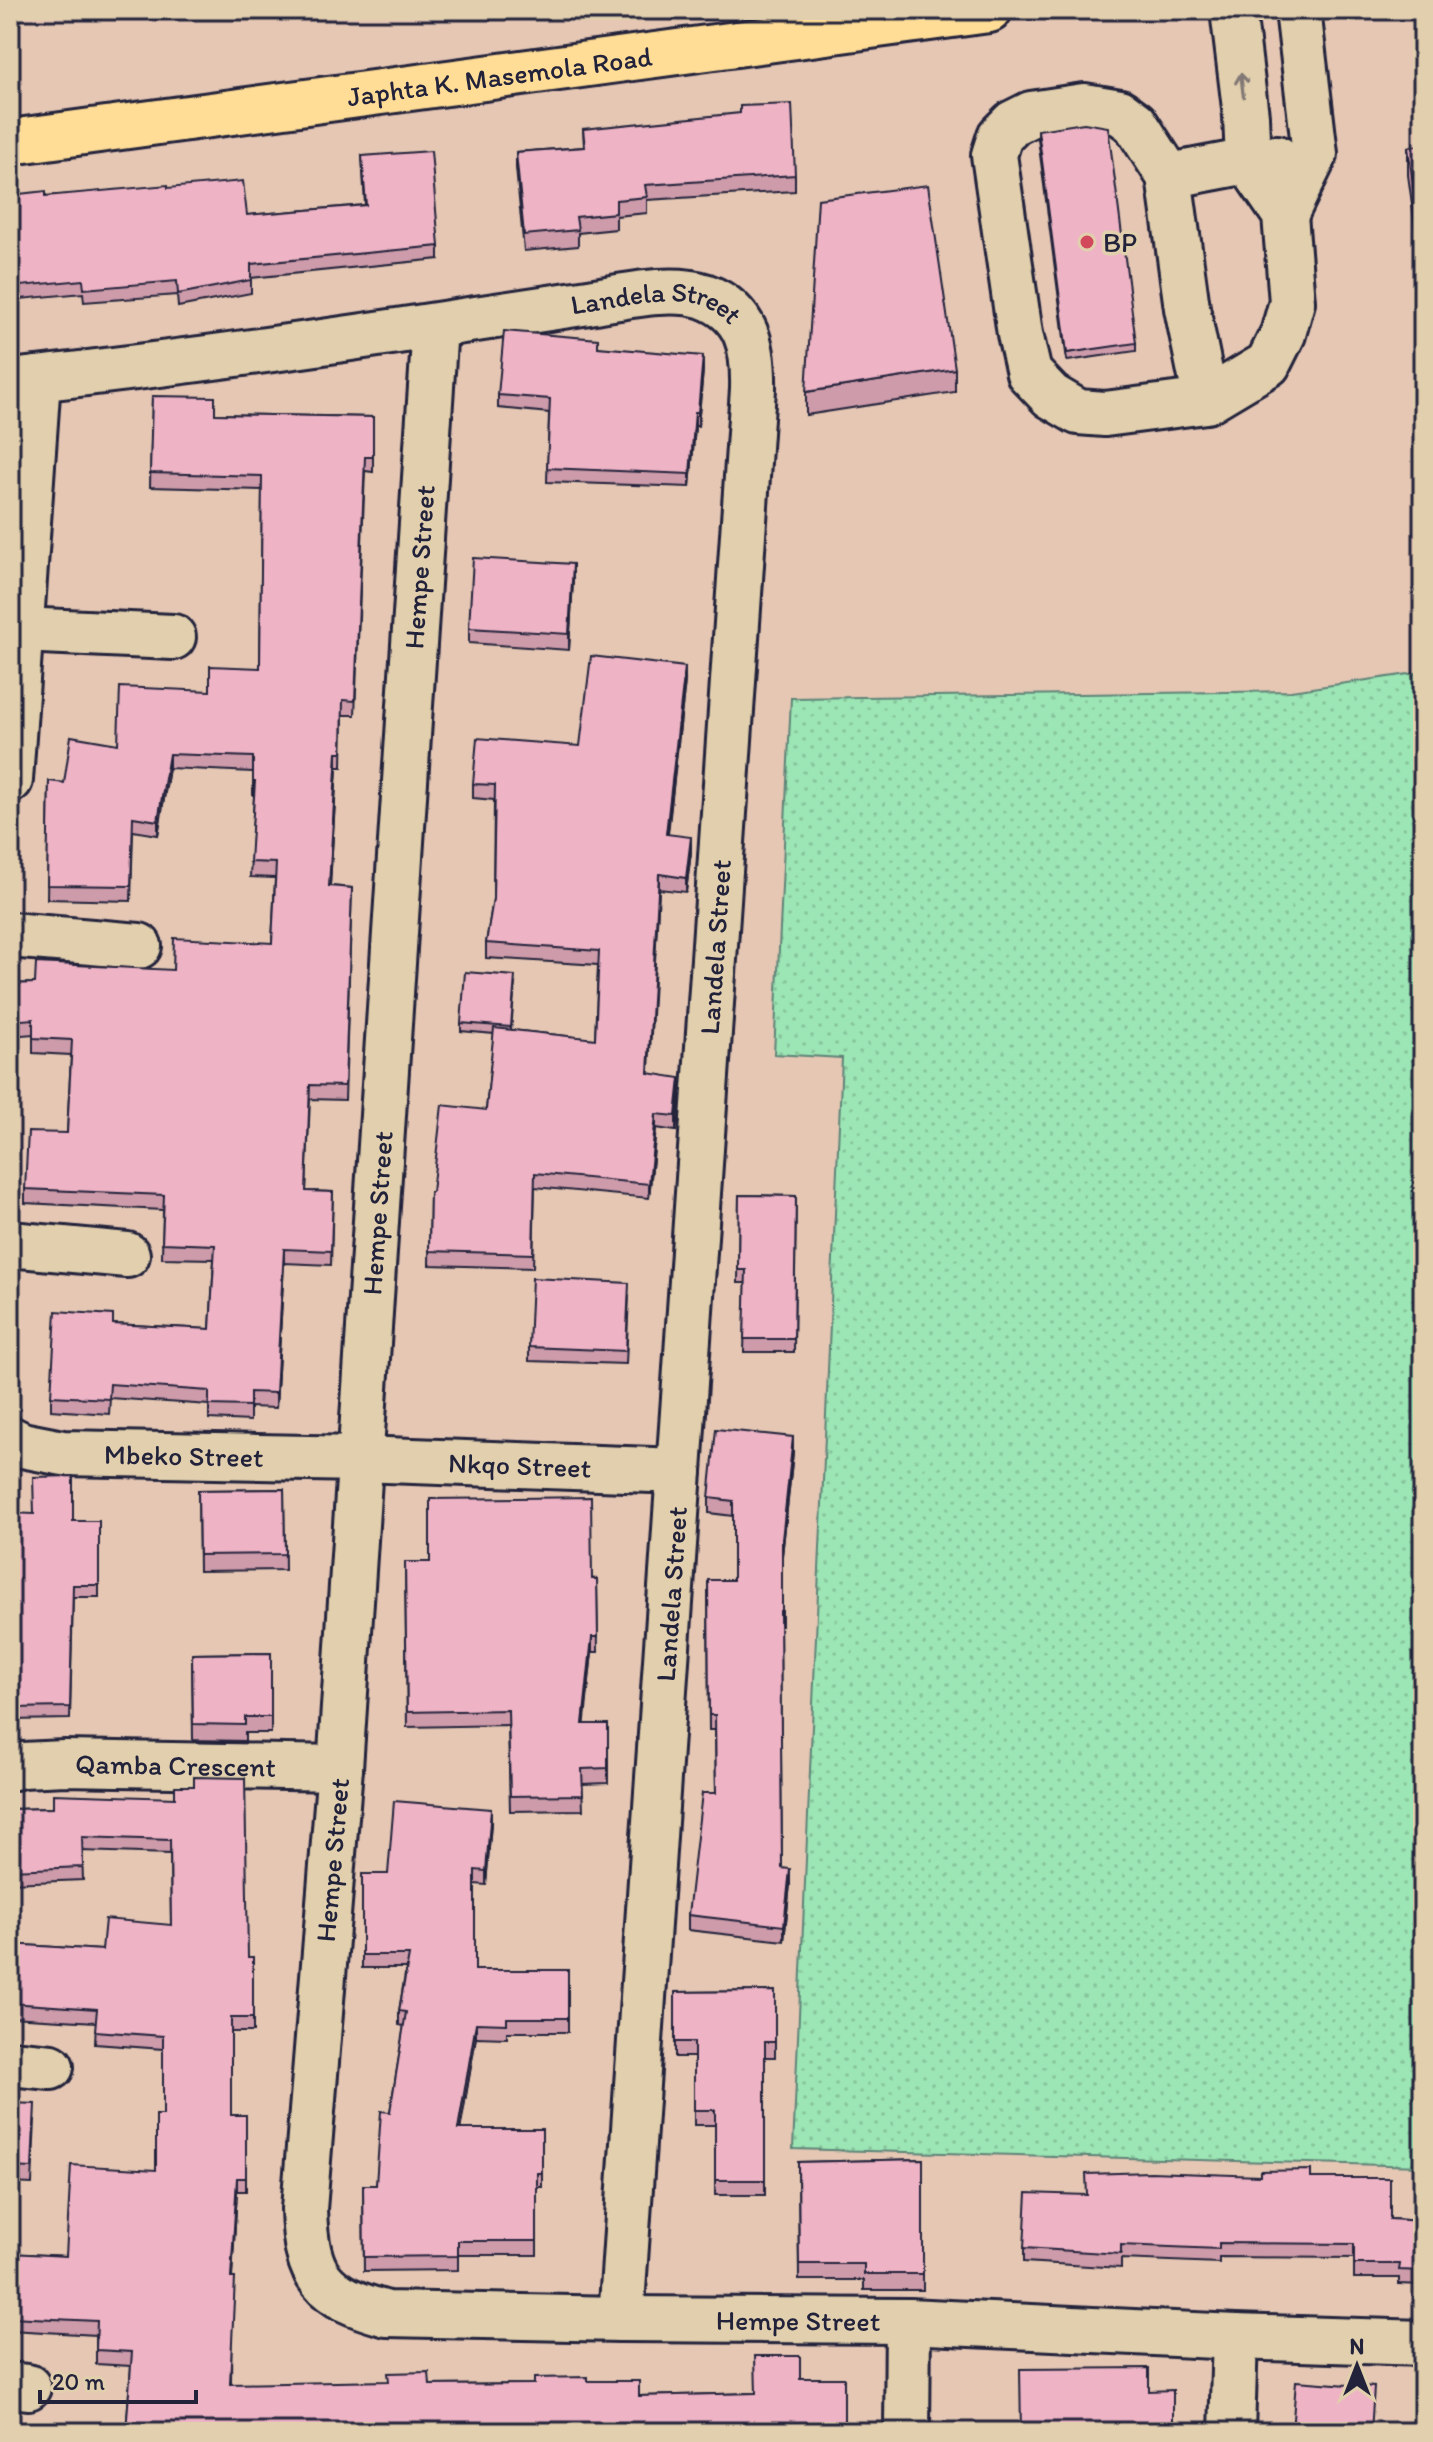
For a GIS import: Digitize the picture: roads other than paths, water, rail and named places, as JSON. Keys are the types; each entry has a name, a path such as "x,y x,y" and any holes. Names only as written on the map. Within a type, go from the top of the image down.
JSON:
{"main road":[{"name":"Japhta K. Masemola Road","path":"10,142 989,10"}],"street":[{"path":"1206,401 1187,308 1169,176 1135,123 1120,112 1084,106 1031,114 1013,123 1000,136 994,155 1020,334 1029,373 1051,396 1078,412 1105,414 1206,401 1268,364 1283,334 1292,302 1285,215 1248,161 1246,116 1233,10"},
{"path":"1285,215 1315,154 1298,10"},
{"path":"1169,176 1248,161 1315,154"},
{"name":"Landela Street","path":"24,381 435,326 650,293 702,295 725,307 740,322 749,339 754,363 753,389 621,2319"},
{"name":"Hempe Street","path":"435,326 340,1768 304,2209 304,2234 320,2280 334,2294 355,2305 387,2314 908,2321 1423,2343"},
{"path":"10,780 20,630 24,381"},
{"path":"20,630 173,637"},
{"path":"10,935 139,946"},
{"path":"10,1244 127,1255"},
{"name":"Mbeko Street","path":"10,1439 22,1445 63,1453 360,1459"},
{"name":"Nkqo Street","path":"360,1459 679,1471"},
{"name":"Qamba Crescent","path":"10,1768 65,1763 340,1768"},
{"path":"907,2432 908,2321"},
{"path":"1232,2432 1235,2337"}],"place":[{"name":"BP","path":"1087,242"}]}
